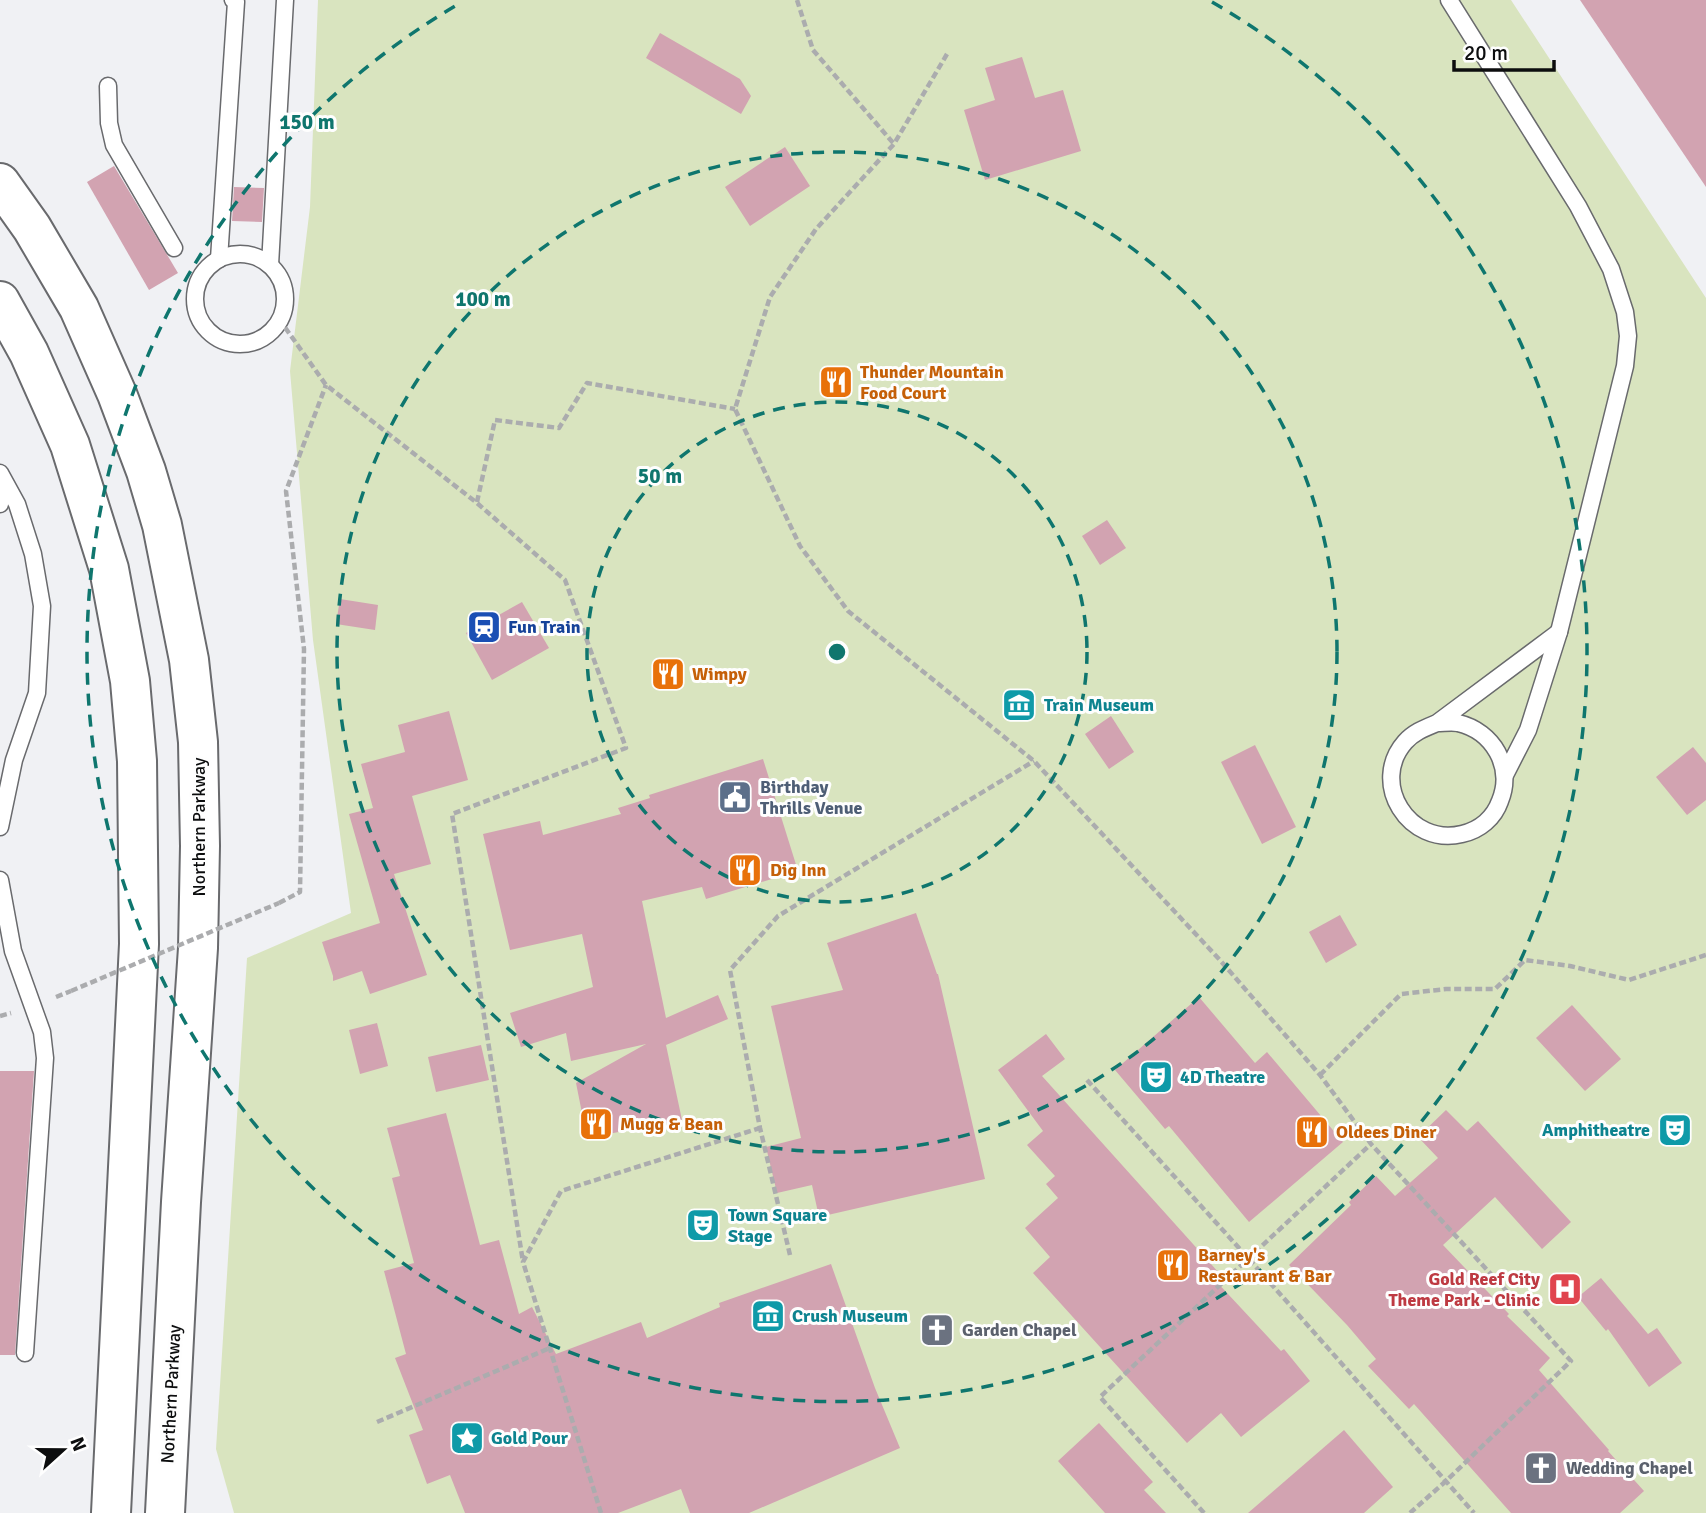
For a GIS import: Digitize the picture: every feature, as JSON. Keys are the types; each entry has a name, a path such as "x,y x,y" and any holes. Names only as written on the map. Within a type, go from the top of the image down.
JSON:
{"main road":[{"name":"Northern Parkway","path":"0,183 32,228 79,308 117,394 146,471 162,525 189,660 198,742 199,935 181,1202 165,1513"},
{"path":"0,301 29,353 70,445 109,569 131,695 137,761 139,944 111,1513"}],"lane":[{"path":"270,265 285,0"},
{"path":"1449,0 1578,206 1611,269 1625,312 1628,337 1625,366 1559,632 1528,730 1505,775"},
{"path":"219,259 236,1"},
{"path":"108,86 109,122 114,145 174,248"},
{"path":"243,254 257,257 270,265 279,277 284,290 284,305 271,331 259,340 230,342 216,337 205,327 198,314 195,299 197,285 204,271 219,259 243,254"},
{"path":"0,474 18,504 33,554 42,606 37,694 14,760 0,827"},
{"path":"0,480 0,504"},
{"path":"1437,723 1457,723 1475,729 1490,741 1500,755 1505,775 1504,793 1497,809 1486,823 1470,832 1453,836 1435,835 1418,828 1404,815 1395,798 1391,778 1395,759 1404,743 1419,730 1437,723 1559,632"},
{"path":"0,880 2,904 13,951 42,1032 45,1058 25,1353"}],"path":[{"path":"797,0 813,50 894,144"},
{"path":"947,54 894,144 816,229 770,296 735,409 800,545 848,611 1034,761 1219,959 1320,1075 1371,1144 1571,1361 1410,1513"},
{"path":"279,319 326,385 477,503 565,580 626,748 452,814 523,1262 601,1513"},
{"path":"477,503 495,420 559,428 587,383 735,409"},
{"path":"71,991 279,904 300,892 304,649 286,491 326,385"},
{"path":"790,1255 760,1128 730,970 778,916 1034,761"},
{"path":"1320,1075 1401,994 1446,989 1495,989 1525,960 1570,966 1629,980 1706,955"},
{"path":"1087,1080 1474,1513"},
{"path":"523,1262 561,1191 760,1128"},
{"path":"1204,1513 1100,1397 1371,1144"},
{"path":"377,1422 550,1349"}],"green space":[{"path":"318,0 1511,0 1706,298 1706,1513 234,1513 216,1449 247,958 351,913 313,640 290,371 310,207"}],"building":[{"path":"1580,0 1706,0 1706,187"},
{"path":"660,33 740,79 751,96 741,114 646,58"},
{"path":"1022,57 1035,98 1063,90 1081,151 985,180 964,110 995,100 985,68"},
{"path":"785,147 810,186 750,226 725,187"},
{"path":"114,166 178,273 149,290 87,182"},
{"path":"234,187 264,188 262,222 232,221"},
{"path":"1107,520 1126,548 1100,565 1082,536"},
{"path":"340,599 378,605 375,630 336,624"},
{"path":"522,602 549,648 492,680 466,633"},
{"path":"449,711 468,780 412,796 431,864 394,874 427,975 370,994 362,971 333,981 322,942 380,923 349,814 373,808 361,764 405,752 398,725"},
{"path":"1111,716 1134,752 1109,769 1085,734"},
{"path":"1255,745 1296,827 1262,844 1221,762"},
{"path":"1693,747 1706,763 1706,800 1687,815 1656,777"},
{"path":"763,759 798,871 706,899 702,887 642,901 666,1018 718,995 728,1019 666,1045 682,1120 587,1138 576,1083 646,1044 571,1061 566,1033 521,1047 510,1013 593,987 582,934 510,950 483,834 540,821 543,835 621,814 618,808 650,798 649,795"},
{"path":"916,913 938,974 985,1179 819,1217 812,1185 777,1193 766,1147 801,1138 771,1006 843,990 827,943"},
{"path":"1340,915 1357,945 1326,963 1309,932"},
{"path":"1199,997 1255,1063 1267,1052 1343,1142 1249,1222 1169,1126 1165,1129 1115,1070"},
{"path":"1572,1005 1621,1059 1585,1091 1536,1038"},
{"path":"377,1023 388,1066 360,1074 349,1030"},
{"path":"1046,1034 1065,1059 1042,1076 1220,1274 1214,1279 1281,1351 1284,1349 1310,1381 1241,1437 1221,1413 1187,1443 1033,1273 1050,1257 1025,1228 1058,1198 1046,1184 1055,1176 1027,1145 1043,1131 998,1070"},
{"path":"481,1045 489,1080 436,1092 428,1057"},
{"path":"0,1071 34,1071 15,1355 0,1355"},
{"path":"1446,1110 1467,1131 1478,1121 1571,1222 1542,1249 1495,1197 1443,1245 1509,1314 1507,1316 1550,1358 1539,1370 1644,1491 1620,1513 1511,1513 1414,1404 1409,1409 1368,1366 1376,1359 1289,1265 1351,1205 1349,1202 1376,1176 1395,1196 1438,1158 1418,1137"},
{"path":"446,1113 480,1245 499,1240 519,1314 532,1307 556,1354 641,1322 647,1338 720,1307 719,1303 831,1264 875,1388 900,1448 749,1513 690,1513 681,1489 618,1513 465,1513 450,1475 427,1484 409,1435 423,1430 395,1358 406,1354 384,1271 414,1263 392,1178 400,1176 387,1128"},
{"path":"1601,1278 1648,1334 1657,1328 1682,1363 1649,1387 1608,1329 1606,1331 1578,1297"},
{"path":"1099,1423 1153,1482 1144,1490 1166,1513 1105,1513 1058,1461"},
{"path":"1344,1430 1393,1487 1364,1513 1248,1513"}],"place":[{"name":"Thunder Mountain Food Court","path":"836,382"},
{"name":"Fun Train","path":"484,627"},
{"name":"Wimpy","path":"668,674"},
{"name":"Train Museum","path":"1019,705"},
{"name":"Birthday Thrills Venue","path":"735,797"},
{"name":"Dig Inn","path":"745,870"},
{"name":"4D Theatre","path":"1156,1077"},
{"name":"Mugg & Bean","path":"596,1124"},
{"name":"Amphitheatre","path":"1675,1130"},
{"name":"Oldees Diner","path":"1312,1132"},
{"name":"Town Square Stage","path":"703,1225"},
{"name":"Barney's Restaurant & Bar","path":"1173,1265"},
{"name":"Gold Reef City Theme Park - Clinic","path":"1565,1289"},
{"name":"Crush Museum","path":"768,1316"},
{"name":"Garden Chapel","path":"937,1330"},
{"name":"Gold Pour","path":"467,1438"},
{"name":"Wedding Chapel","path":"1541,1468"}]}
